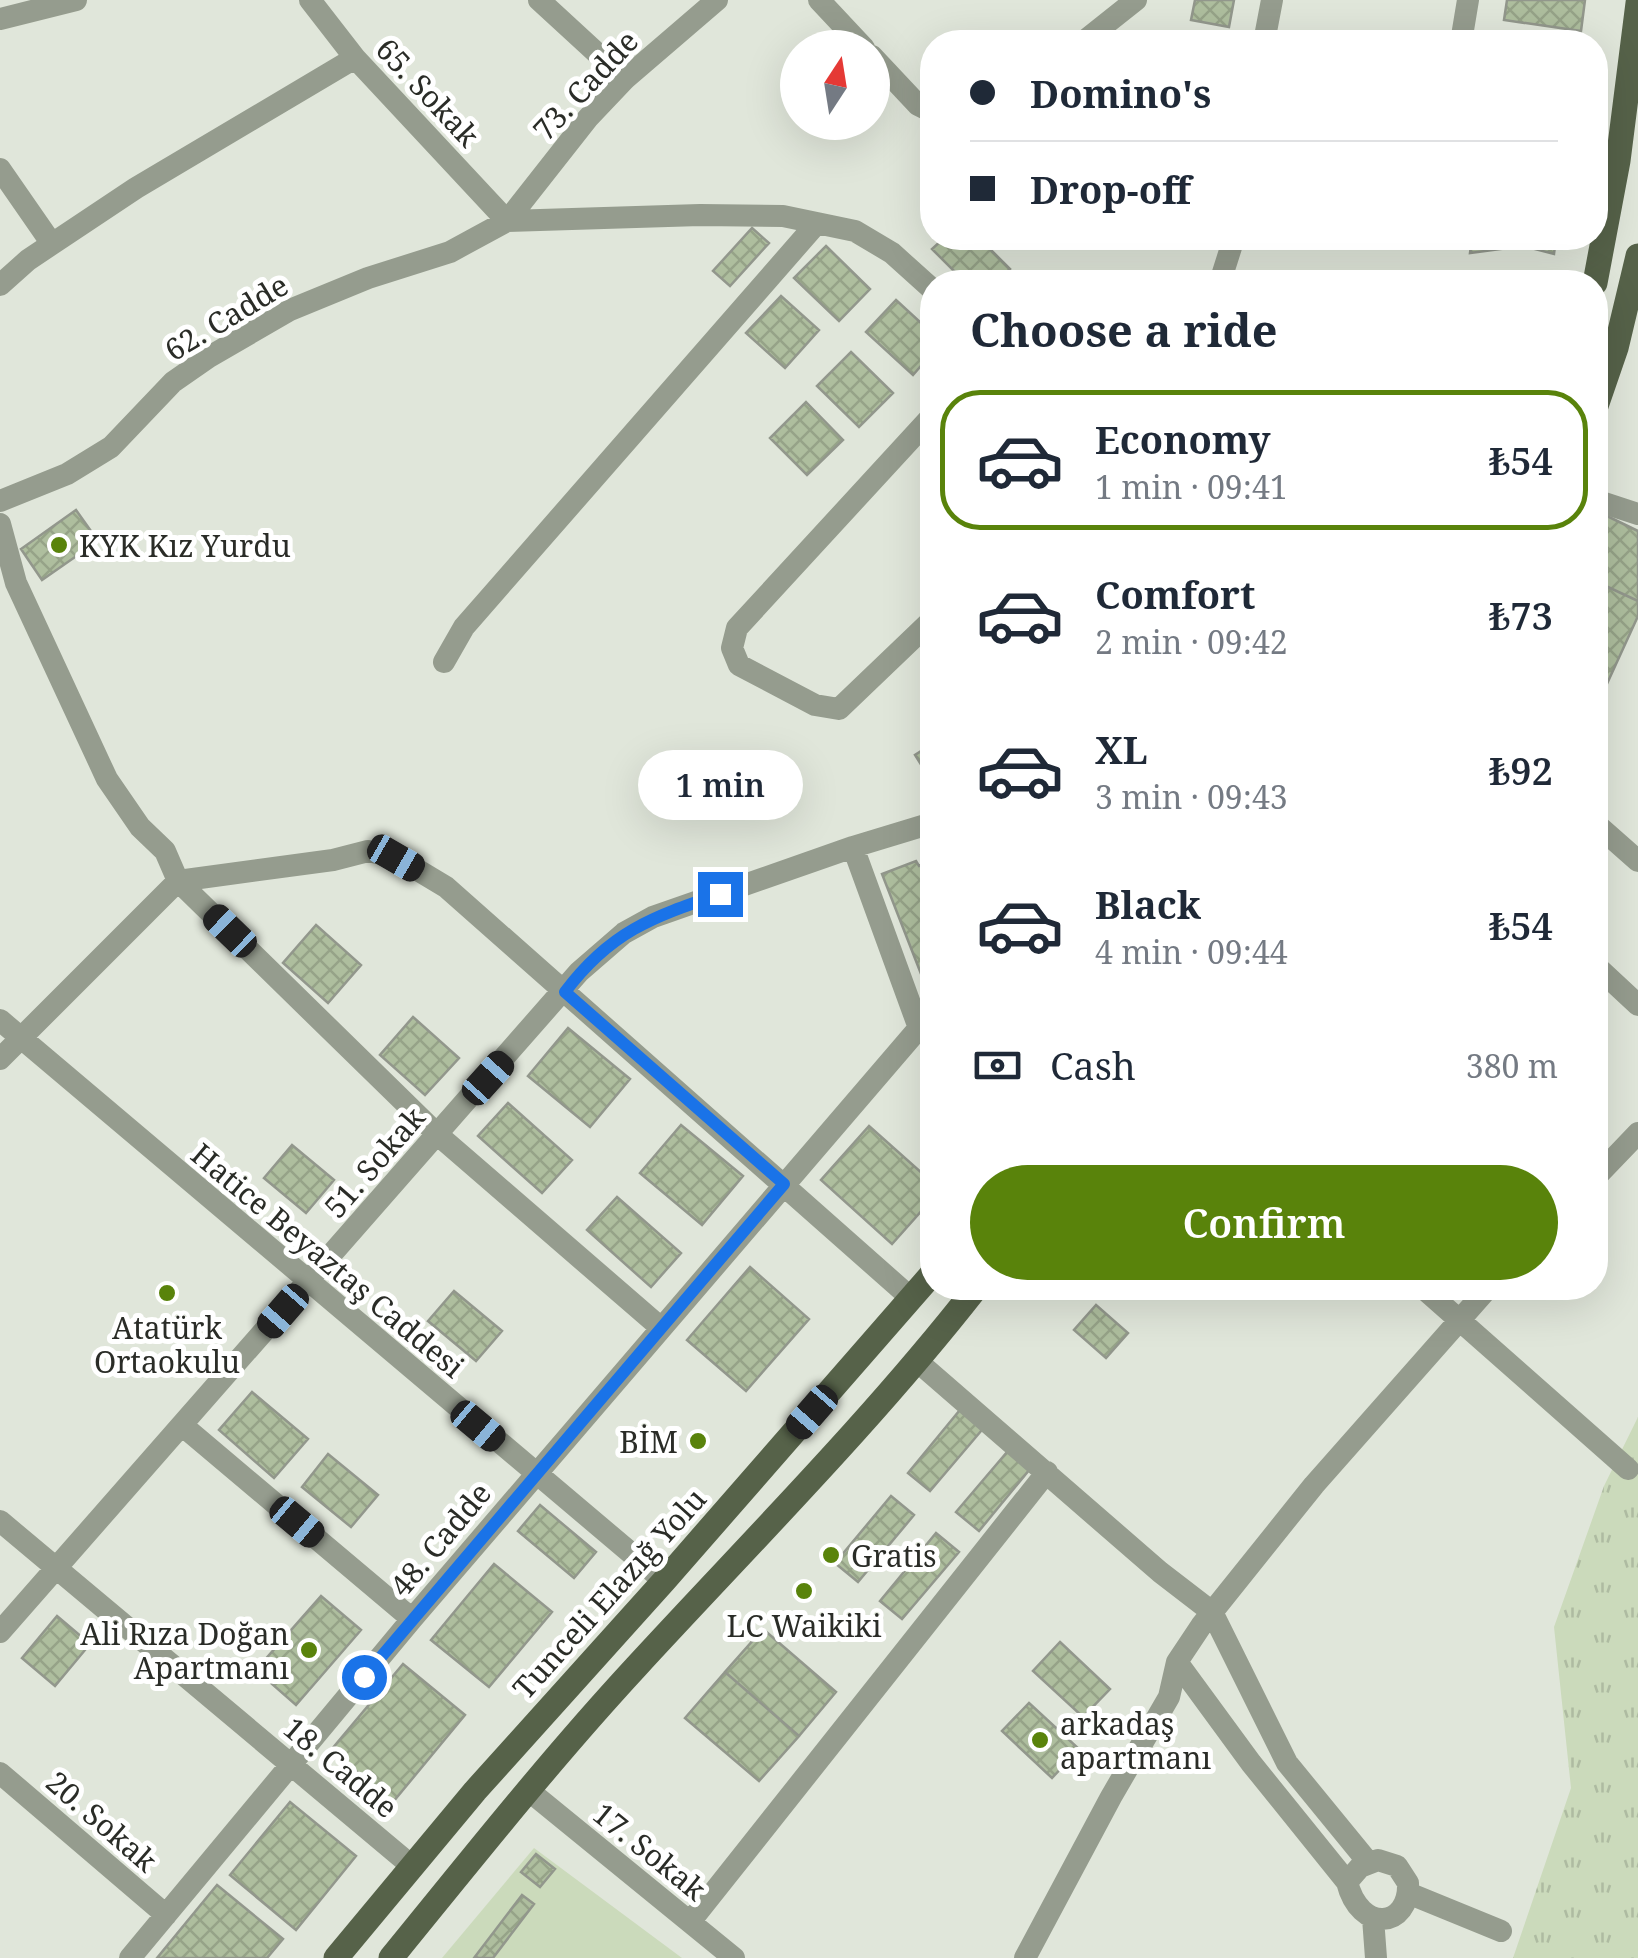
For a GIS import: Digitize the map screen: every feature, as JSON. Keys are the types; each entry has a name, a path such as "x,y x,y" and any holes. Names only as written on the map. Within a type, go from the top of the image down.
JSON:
{"main road":[{"path":"1608,215 1638,2"},
{"path":"1608,372 1638,256"},
{"name":"Tunceli Elazığ Yolu","path":"336,1958 476,1791 920,1288"},
{"path":"391,1958 528,1790 633,1670 918,1362 967,1300"}],"street":[{"path":"0,19 76,0"},
{"name":"65. Sokak","path":"310,0 355,58 507,221"},
{"path":"539,0 625,79"},
{"name":"73. Cadde","path":"507,221 588,118 625,79 718,0"},
{"path":"819,0 847,30"},
{"path":"1098,30 1136,0"},
{"path":"1266,30 1272,0"},
{"path":"1462,30 1468,0"},
{"path":"0,285 28,260 136,188 355,58"},
{"path":"890,75 920,105"},
{"path":"0,170 52,244"},
{"path":"507,221 783,216 855,231 892,254 920,278"},
{"name":"62. Cadde","path":"0,501 67,474 111,447 173,382 208,356 290,310 368,278 450,252 507,221"},
{"path":"444,662 464,627 817,223"},
{"path":"920,429 737,628 732,648 739,664 815,705 839,709 920,631"},
{"path":"1608,504 1638,514"},
{"path":"0,524 16,583 98,761 140,827 165,851 178,880 438,1135 660,1327"},
{"name":"51. Sokak","path":"0,1632 580,972 624,933 654,916 920,827"},
{"path":"1608,835 1638,862"},
{"path":"853,847 920,1019"},
{"path":"0,1059 178,880 368,852 396,858 446,887 911,1298"},
{"path":"1608,977 1638,1005"},
{"name":"Hatice Beyaztaş Caddesi","path":"0,1020 664,1581"},
{"name":"48. Cadde","path":"130,1958 660,1327 784,1184 920,1040"},
{"path":"1608,1164 1638,1133"},
{"path":"1437,1300 1628,1469"},
{"path":"1025,1958 1169,1697 1178,1662 1212,1612 1314,1485 1476,1300"},
{"path":"918,1362 1160,1572 1212,1612 1286,1763 1368,1862"},
{"path":"183,1426 412,1619"},
{"path":"690,1922 1047,1472"},
{"name":"18. Cadde","path":"0,1521 413,1866"},
{"path":"1178,1662 1251,1762 1347,1882 1357,1909 1382,1919 1400,1911 1408,1893 1408,1883 1397,1866 1388,1862 1368,1862 1347,1882"},
{"name":"20. Sokak","path":"0,1773 166,1915"},
{"name":"17. Sokak","path":"528,1790 734,1958"},
{"path":"1408,1893 1501,1931"},
{"path":"1373,1918 1376,1958"}],"green space":[{"path":"1638,1417 1638,1958 1513,1958 1571,1788 1554,1627 1604,1486"},
{"path":"534,1848 682,1958 442,1958"}],"building":[{"path":"1195,0 1234,0 1229,27 1191,20"},
{"path":"1507,0 1585,0 1581,30 1504,20"},
{"path":"752,228 769,243 730,286 713,271"},
{"path":"826,246 870,289 839,321 794,278"},
{"path":"933,250 991,250 1010,269 1009,270 953,270"},
{"path":"781,296 819,330 785,368 746,333"},
{"path":"896,300 920,322 920,367 913,375 866,332"},
{"path":"851,352 893,393 859,427 817,386"},
{"path":"806,402 843,440 807,475 770,438"},
{"name":"KYK Kız Yurdu","path":"76,510 98,541 42,580 21,549"},
{"path":"1608,516 1638,531 1638,601 1608,587"},
{"path":"1608,587 1638,601 1638,616 1608,682"},
{"path":"916,861 920,866 920,971 882,874"},
{"path":"316,925 361,965 328,1003 283,963"},
{"path":"413,1017 459,1058 425,1095 380,1055"},
{"path":"568,1028 630,1079 590,1127 528,1076"},
{"path":"508,1103 572,1160 542,1193 478,1136"},
{"path":"681,1125 743,1176 702,1225 640,1173"},
{"path":"869,1126 920,1171 920,1212 892,1244 821,1180"},
{"path":"292,1145 334,1180 306,1213 264,1178"},
{"path":"617,1197 681,1253 651,1287 587,1230"},
{"path":"750,1267 809,1319 746,1391 687,1340"},
{"path":"454,1291 502,1331 476,1361 428,1321"},
{"path":"1096,1305 1128,1333 1106,1358 1074,1330"},
{"path":"252,1392 308,1439 274,1478 219,1430"},
{"path":"964,1405 987,1424 930,1491 908,1473"},
{"path":"1013,1445 1035,1463 979,1531 956,1512"},
{"path":"328,1454 378,1495 351,1527 302,1487"},
{"path":"891,1496 914,1515 858,1582 835,1563"},
{"path":"540,1505 596,1552 574,1578 518,1531"},
{"path":"936,1533 959,1552 902,1619 880,1601"},
{"path":"494,1564 552,1612 489,1687 431,1640"},
{"name":"Ali Rıza Doğan Apartmanı","path":"321,1596 361,1630 296,1705 256,1670"},
{"path":"57,1616 90,1644 55,1686 22,1658"},
{"path":"763,1629 836,1692 799,1736 725,1672"},
{"path":"1060,1642 1110,1689 1083,1717 1033,1671"},
{"path":"403,1664 465,1715 393,1802 331,1750"},
{"path":"725,1672 799,1736 759,1781 685,1718"},
{"name":"arkadaş apartmanı","path":"1029,1703 1079,1749 1052,1778 1002,1731"},
{"path":"290,1802 356,1856 296,1930 230,1875"},
{"path":"536,1854 555,1869 540,1887 521,1872"},
{"path":"217,1885 283,1939 267,1958 157,1958"},
{"path":"522,1895 534,1904 493,1958 474,1958"}],"place":[{"name":"KYK Kız Yurdu","path":"59,545"},
{"name":"Atatürk Ortaokulu","path":"167,1293"},
{"name":"BİM","path":"698,1441"},
{"name":"Gratis","path":"831,1555"},
{"name":"LC Waikiki","path":"804,1591"},
{"name":"Ali Rıza Doğan Apartmanı","path":"309,1650"},
{"name":"arkadaş apartmanı","path":"1040,1740"}],"route":[{"path":"364,1677 784,1184 565,992 580,972 624,933 654,916 720,894"}]}
